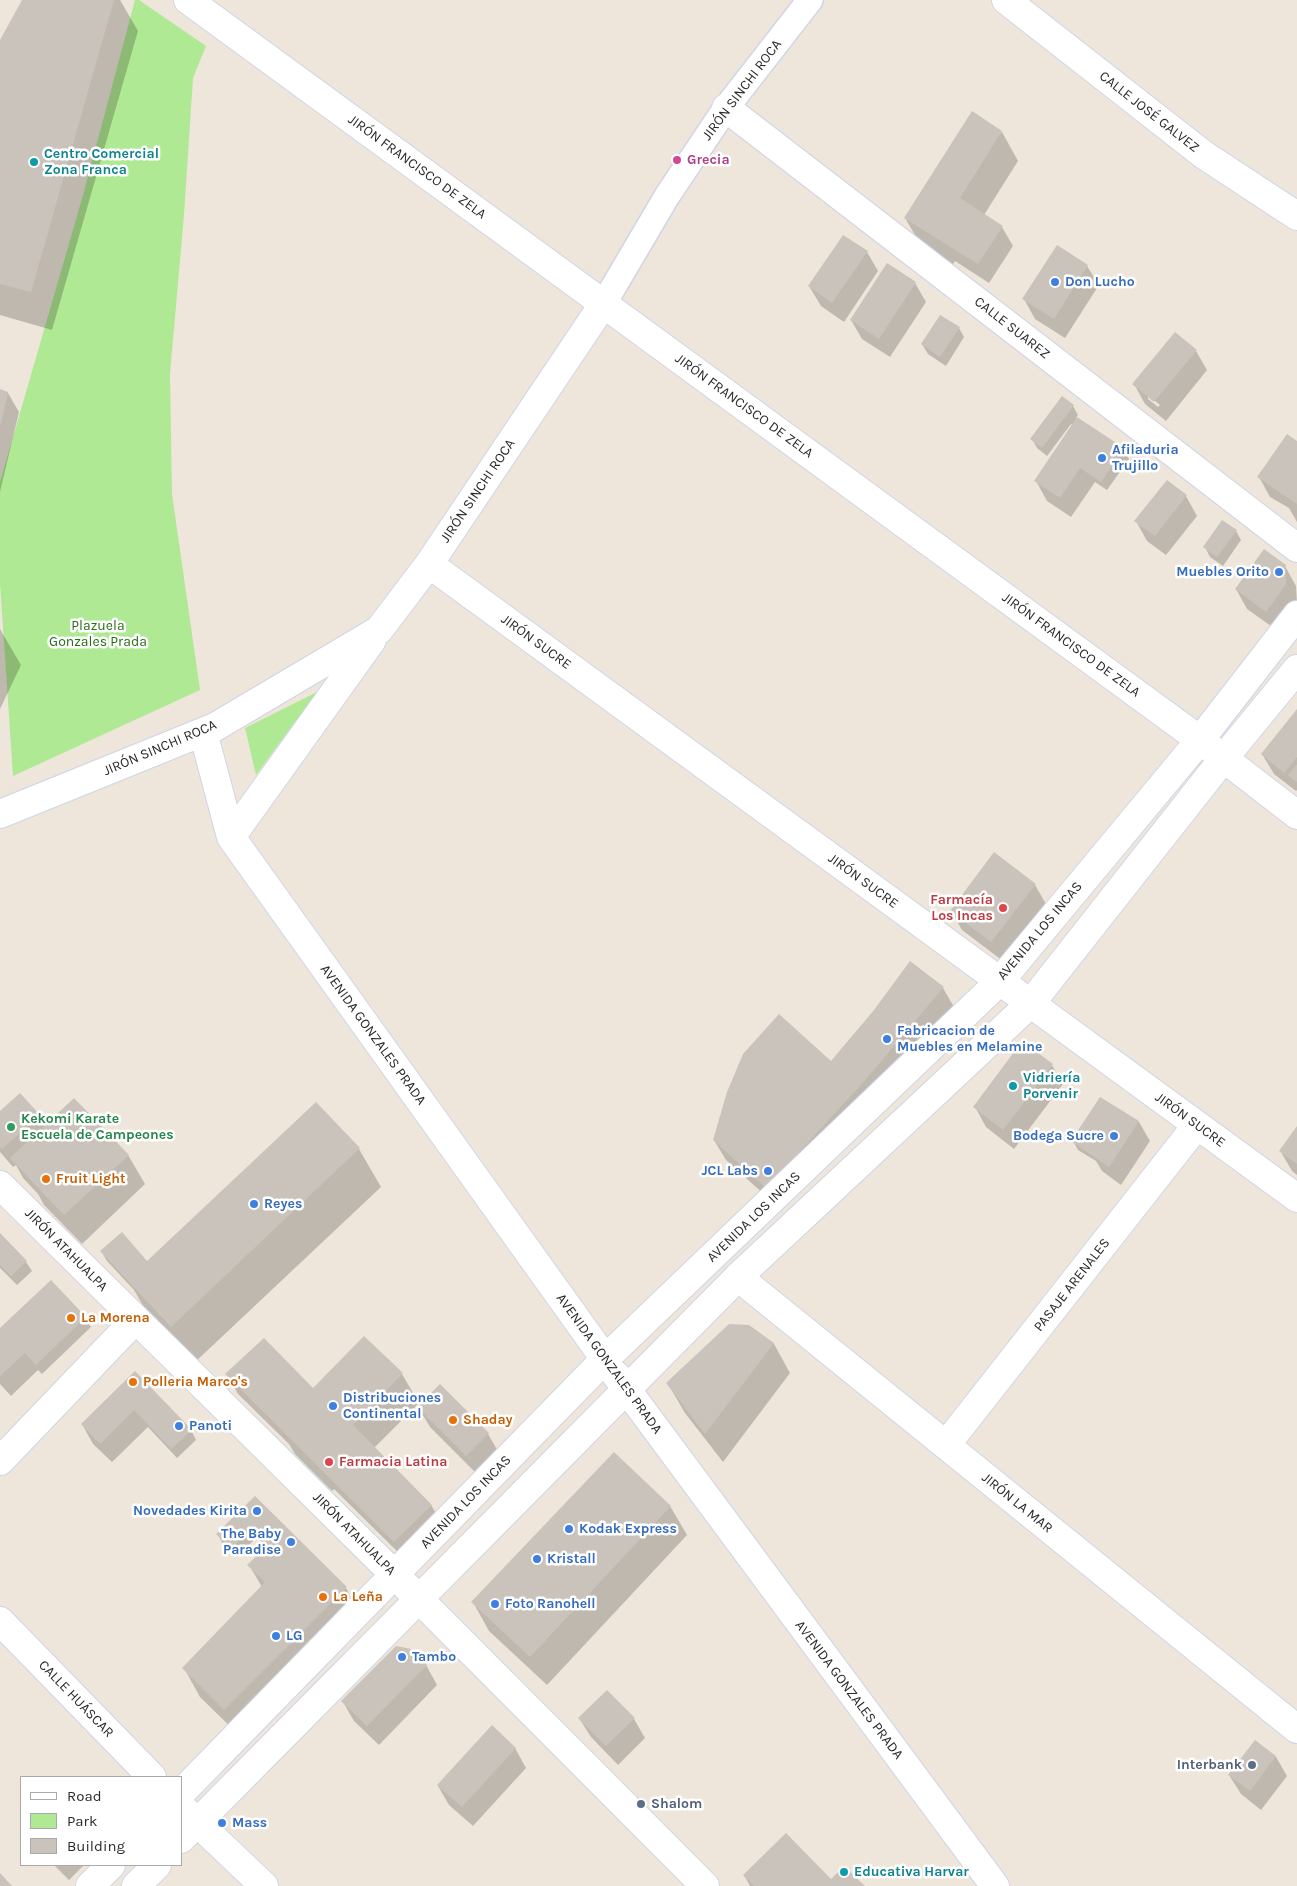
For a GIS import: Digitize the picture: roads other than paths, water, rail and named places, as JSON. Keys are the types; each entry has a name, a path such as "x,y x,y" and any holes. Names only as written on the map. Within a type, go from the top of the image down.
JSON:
{"street":[{"name":"JIRÓN FRANCISCO DE ZELA","path":"188,0 1200,740 1297,815"},
{"name":"JIRÓN SINCHI ROCA","path":"0,814 203,732 379,630 429,564 604,303 667,196 726,108 810,0"},
{"name":"CALLE JOSÉ GALVEZ","path":"1006,0 1204,156 1297,216"},
{"name":"CALLE SUAREZ","path":"726,108 1297,548"},
{"name":"JIRÓN SUCRE","path":"429,564 1297,1198"},
{"name":"AVENIDA LOS INCAS","path":"182,1792 605,1359 1000,981 1200,740 1297,615"},
{"path":"231,837 379,630"},
{"path":"264,1886 187,1823 418,1598 738,1277 1031,1004 1223,759 1297,669"},
{"name":"AVENIDA GONZALES PRADA","path":"203,732 231,837 626,1390 995,1886"},
{"name":"PASAJE ARENALES","path":"946,1445 1197,1125"},
{"name":"JIRÓN ATAHUALPA","path":"0,1185 395,1575 705,1886"},
{"name":"JIRÓN LA MAR","path":"738,1277 1297,1729"},
{"path":"0,1461 136,1319"},
{"name":"CALLE HUÁSCAR","path":"0,1622 151,1776"},
{"path":"90,1886 110,1866"},
{"path":"136,1886 156,1866"}],"place":[{"name":"Grecia","path":"677,160"},
{"name":"Centro Comercial Zona Franca","path":"34,162"},
{"name":"Don Lucho","path":"1055,282"},
{"name":"Afiladuria Trujillo","path":"1102,458"},
{"name":"Muebles Orito","path":"1279,572"},
{"name":"Farmacía Los Incas","path":"1003,908"},
{"name":"Fabricacion de Muebles en Melamine","path":"887,1039"},
{"name":"Vidriería Porvenir","path":"1013,1086"},
{"name":"Kekomi Karate Escuela de Campeones","path":"11,1127"},
{"name":"Bodega Sucre","path":"1114,1136"},
{"name":"JCL Labs","path":"768,1171"},
{"name":"Fruit Light","path":"46,1179"},
{"name":"Reyes","path":"254,1204"},
{"name":"La Morena","path":"71,1318"},
{"name":"Polleria Marco's","path":"133,1382"},
{"name":"Distribuciones Continental","path":"333,1406"},
{"name":"Shaday","path":"453,1420"},
{"name":"Panoti","path":"179,1426"},
{"name":"Farmacia Latina","path":"329,1462"},
{"name":"Novedades Kirita","path":"257,1511"},
{"name":"Kodak Express","path":"569,1529"},
{"name":"The Baby Paradise","path":"291,1542"},
{"name":"Kristall","path":"537,1559"},
{"name":"La Leña","path":"323,1597"},
{"name":"Foto Ranohell","path":"495,1604"},
{"name":"LG","path":"276,1636"},
{"name":"Tambo","path":"402,1657"},
{"name":"Interbank","path":"1252,1765"},
{"name":"Shalom","path":"641,1804"},
{"name":"Mass","path":"222,1823"},
{"name":"Educativa Harvar","path":"844,1872"}],"park label":[{"name":"Plazuela Gonzales Prada","path":"98,634"}]}
